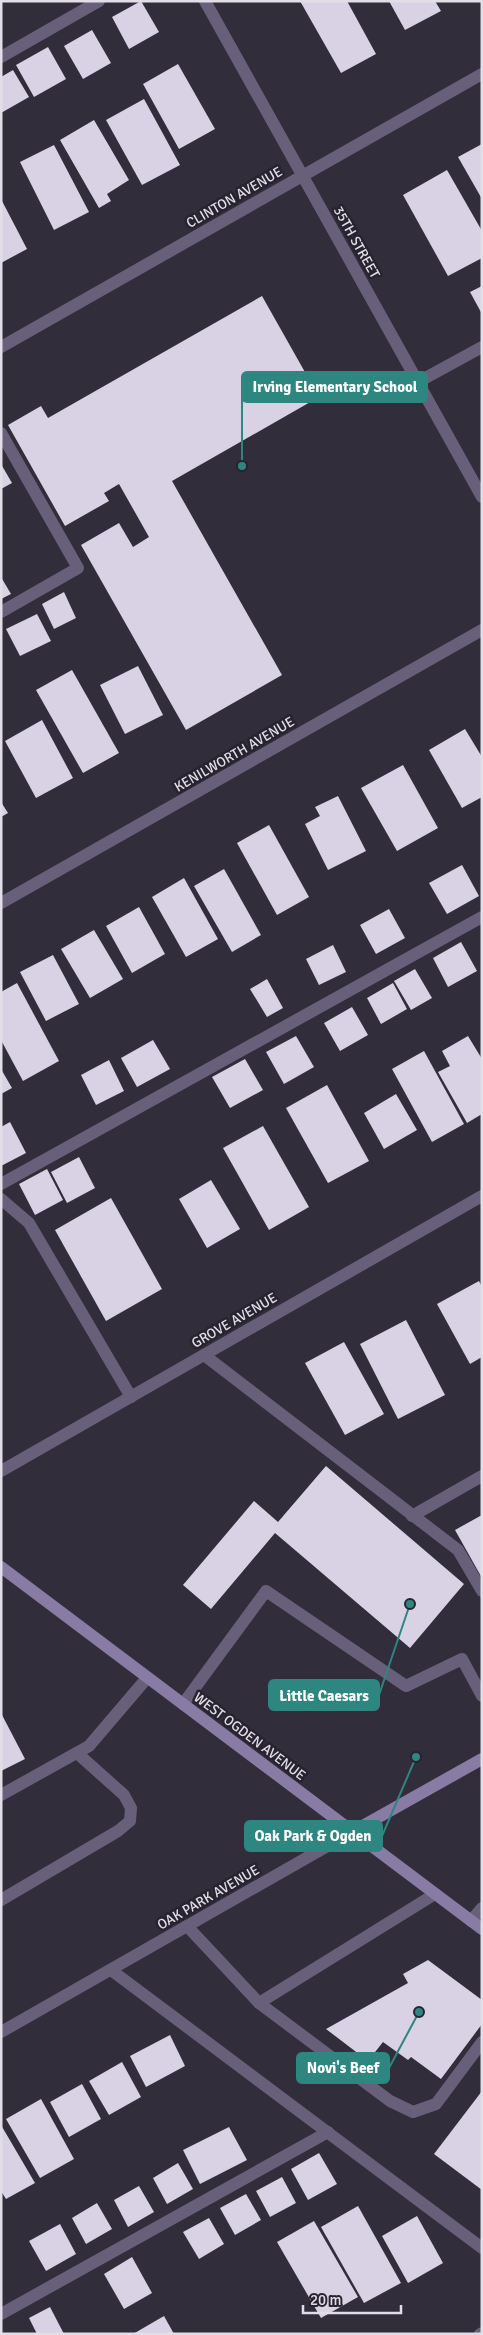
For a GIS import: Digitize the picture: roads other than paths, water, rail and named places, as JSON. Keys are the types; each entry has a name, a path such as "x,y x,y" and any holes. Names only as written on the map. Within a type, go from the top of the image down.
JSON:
{"main road":[{"name":"WEST OGDEN AVENUE","path":"1,1567 477,1925"},
{"name":"OAK PARK AVENUE","path":"352,1832 482,1759"}],"street":[{"path":"1,57 100,1"},
{"name":"35TH STREET","path":"205,1 482,497"},
{"name":"CLINTON AVENUE","path":"1,347 482,74"},
{"path":"418,382 482,347"},
{"path":"1,433 78,568 1,612"},
{"name":"KENILWORTH AVENUE","path":"1,904 482,630"},
{"path":"1,1184 482,917"},
{"name":"GROVE AVENUE","path":"1,1471 482,1196"},
{"path":"1,1199 29,1223 131,1397"},
{"path":"204,1355 458,1550 482,1591"},
{"path":"412,1516 482,1476"},
{"path":"183,1704 266,1591 406,1686 462,1659 482,1696"},
{"path":"1,1795 89,1746 147,1678"},
{"path":"1,1900 118,1831 130,1821 131,1808 124,1795 77,1752"},
{"name":"OAK PARK AVENUE","path":"1,2032 352,1832"},
{"path":"259,2003 435,1894"},
{"path":"477,1925 482,1908"},
{"path":"187,1926 259,2003 390,2101 413,2112 436,2104 482,2042"},
{"path":"111,1970 482,2248"},
{"path":"1,2314 328,2132"}],"place":[{"name":"Irving Elementary School","path":"242,466"},
{"name":"Little Caesars","path":"410,1604"},
{"name":"Oak Park & Ogden","path":"416,1757"},
{"name":"Novi's Beef","path":"419,2012"}]}
